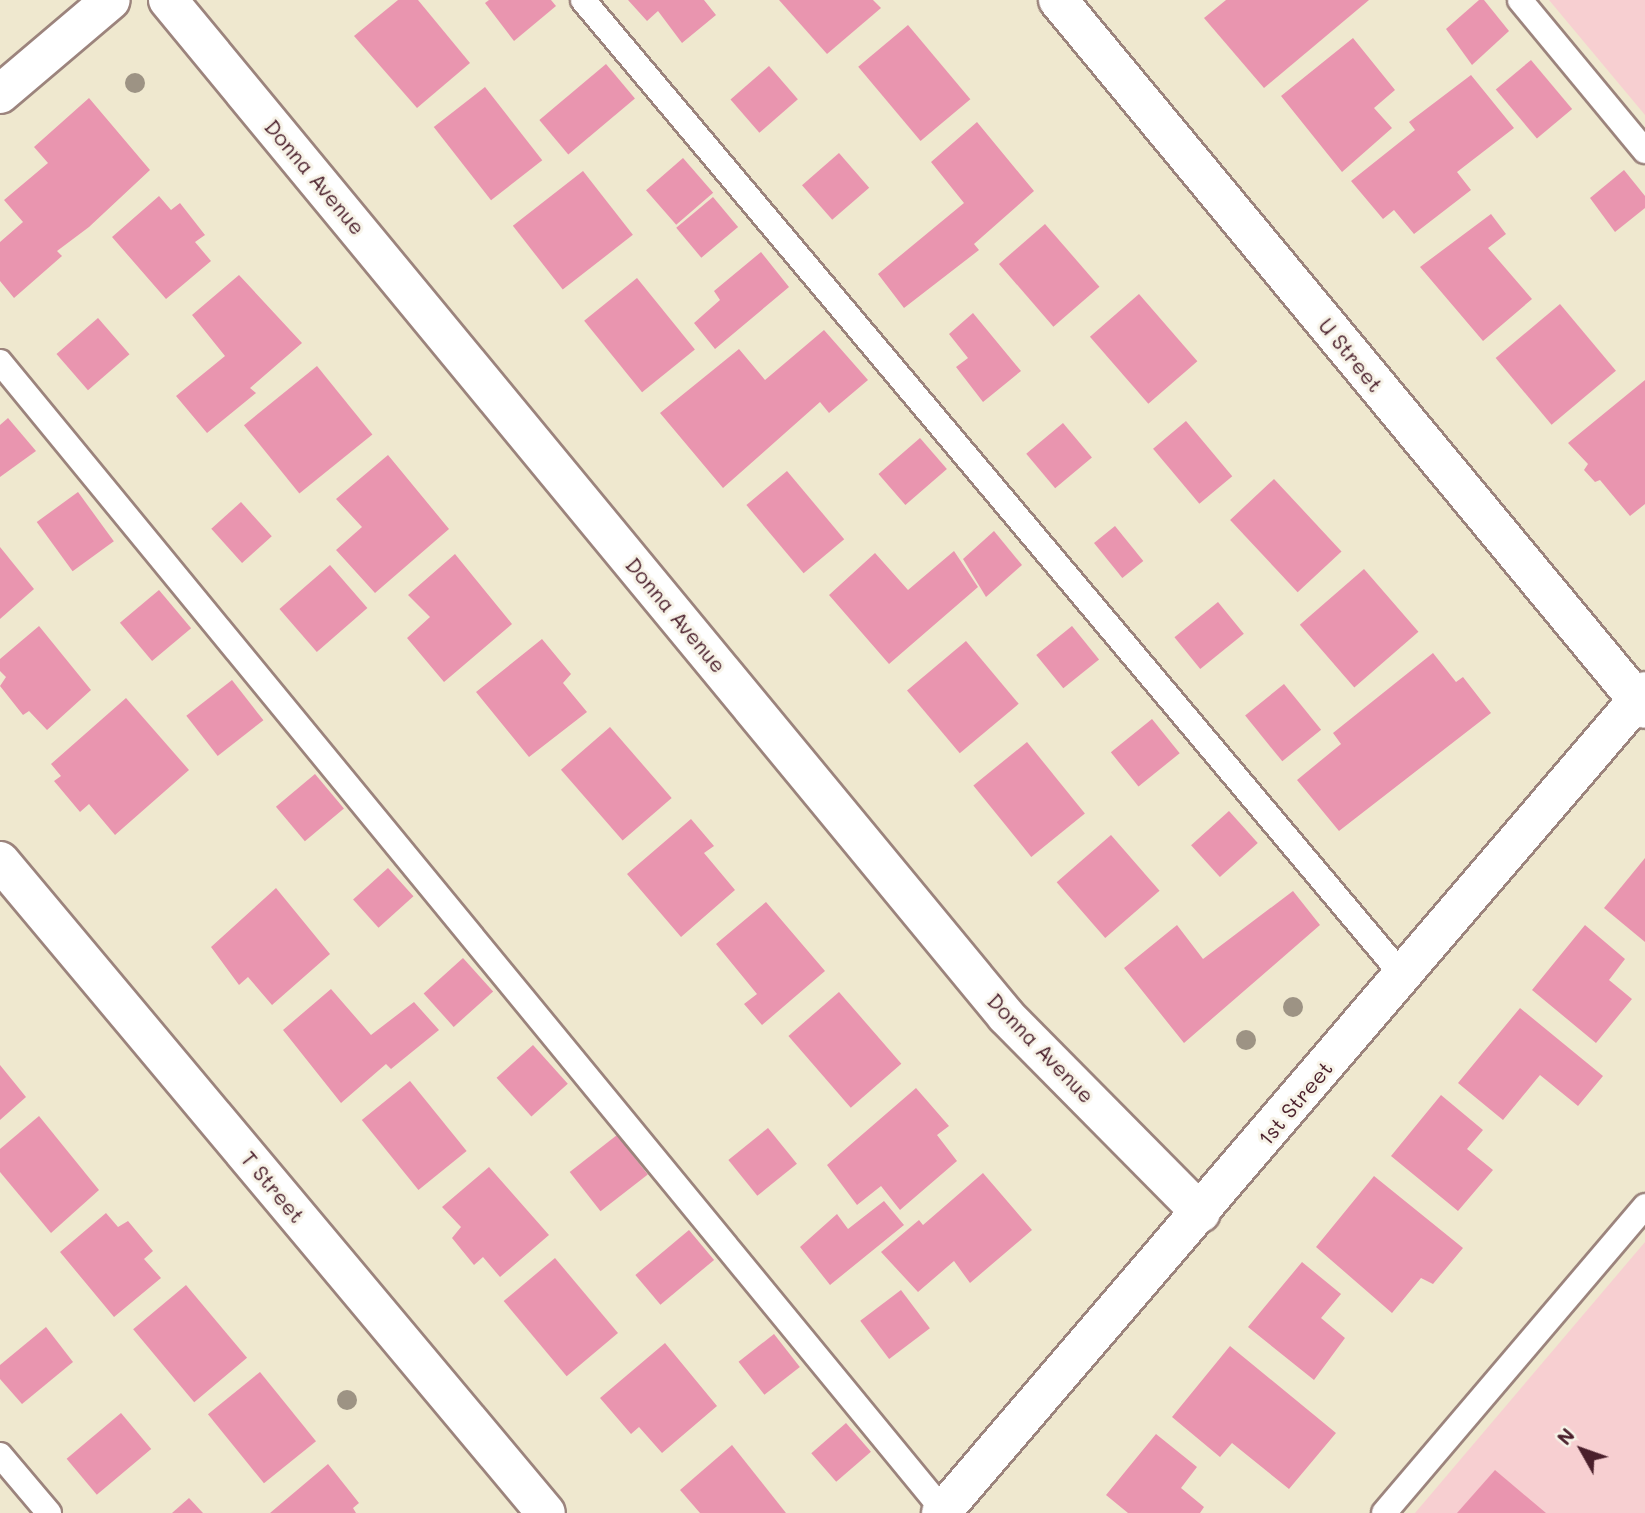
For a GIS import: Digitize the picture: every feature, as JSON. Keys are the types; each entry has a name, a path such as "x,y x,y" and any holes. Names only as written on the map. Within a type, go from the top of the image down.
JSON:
{"street":[{"path":"0,94 111,0"},
{"name":"Donna Avenue","path":"168,0 1006,1016 1201,1213"},
{"name":"U Street","path":"1058,0 1642,701"},
{"name":"1st Street","path":"942,1512 1642,701"},
{"name":"T Street","path":"0,861 546,1513"}],"lane":[{"path":"583,0 1403,976"},
{"path":"1520,0 1645,151"},
{"path":"0,362 942,1512"},
{"path":"1384,1513 1645,1206"},
{"path":"0,1455 48,1513"}],"shaded area":[{"path":"1549,0 1645,0 1645,115"},
{"path":"1645,1242 1645,1513 1415,1513"}],"building":[{"path":"398,0 418,0 470,63 417,108 354,36"},
{"path":"489,0 551,0 556,6 514,41 485,3"},
{"path":"628,0 704,0 716,15 682,43 658,11 647,21"},
{"path":"779,0 873,0 881,8 827,54"},
{"path":"1226,0 1369,0 1264,88 1204,18"},
{"path":"1479,0 1484,0 1509,31 1472,65 1446,29"},
{"path":"908,25 970,99 921,141 858,67"},
{"path":"1353,38 1395,90 1374,108 1392,128 1342,172 1281,96"},
{"path":"1531,60 1572,109 1537,139 1496,90"},
{"path":"606,64 635,98 568,154 539,120"},
{"path":"769,66 798,99 759,133 731,99"},
{"path":"1471,75 1514,128 1457,172 1471,190 1414,234 1394,210 1383,219 1351,181 1415,130 1409,122"},
{"path":"485,87 542,160 491,200 434,127"},
{"path":"89,98 150,170 89,227 57,251 62,256 14,298 0,281 0,242 23,222 4,200 48,163 34,147"},
{"path":"977,122 1034,191 974,244 979,250 904,308 878,274 964,203 931,162"},
{"path":"839,153 869,188 832,220 802,185"},
{"path":"683,158 713,193 676,225 646,190"},
{"path":"1624,170 1645,196 1645,208 1615,232 1590,198"},
{"path":"583,171 633,235 563,290 513,226"},
{"path":"159,196 171,210 180,203 205,235 195,242 211,261 166,299 112,237"},
{"path":"713,197 738,227 701,258 676,228"},
{"path":"1491,214 1506,234 1488,248 1532,299 1483,341 1420,267"},
{"path":"1045,224 1099,287 1053,327 999,264"},
{"path":"761,252 789,287 715,349 694,323 720,300 714,291"},
{"path":"239,275 302,343 250,388 256,393 207,433 176,396 225,356 192,315"},
{"path":"637,278 695,349 642,392 584,321"},
{"path":"1139,294 1197,361 1148,404 1090,337"},
{"path":"1560,304 1616,371 1552,425 1496,358"},
{"path":"973,313 1021,371 983,402 956,367 968,358 949,334"},
{"path":"98,318 129,354 88,390 56,354"},
{"path":"824,330 868,380 829,413 820,402 723,488 660,413 739,349 765,380"},
{"path":"317,366 372,434 299,494 244,425"},
{"path":"1645,380 1645,504 1630,516 1600,480 1595,482 1584,470 1588,464 1568,443"},
{"path":"8,418 36,451 0,477 0,425"},
{"path":"1186,421 1232,476 1199,504 1153,449"},
{"path":"1063,423 1092,457 1055,488 1026,454"},
{"path":"920,438 947,469 905,505 878,474"},
{"path":"388,455 449,529 375,593 336,550 362,527 336,499"},
{"path":"787,471 844,539 804,573 746,505"},
{"path":"1274,479 1342,551 1298,592 1230,520"},
{"path":"78,492 114,541 73,571 37,522"},
{"path":"241,502 272,536 242,563 211,529"},
{"path":"1115,526 1143,561 1122,578 1094,543"},
{"path":"994,531 1022,565 986,597 963,559"},
{"path":"0,547 34,589 0,619"},
{"path":"954,551 978,587 889,664 829,595 875,553 908,590"},
{"path":"455,554 512,624 444,682 407,638 430,617 408,595"},
{"path":"330,565 367,608 317,652 279,609"},
{"path":"1364,569 1418,632 1354,687 1300,625"},
{"path":"159,590 191,628 152,661 120,623"},
{"path":"1218,602 1244,634 1200,669 1174,637"},
{"path":"39,626 91,690 47,730 29,711 23,715 0,686 6,677 0,671 0,659"},
{"path":"1072,626 1099,659 1063,688 1036,655"},
{"path":"542,639 571,674 563,683 587,712 529,757 476,692"},
{"path":"966,641 1019,704 960,753 907,690"},
{"path":"1433,653 1456,682 1463,677 1491,713 1339,831 1297,780 1341,744 1333,733"},
{"path":"232,680 263,720 218,756 186,716"},
{"path":"1284,684 1321,730 1282,761 1245,715"},
{"path":"126,698 189,770 115,835 89,804 80,812 54,781 61,776 51,764"},
{"path":"1152,719 1180,753 1139,787 1111,752"},
{"path":"610,727 672,798 623,841 561,770"},
{"path":"1027,742 1085,813 1031,857 973,785"},
{"path":"315,774 344,808 305,841 276,807"},
{"path":"1229,811 1258,843 1220,877 1191,845"},
{"path":"691,819 714,846 704,853 735,890 681,937 627,874"},
{"path":"1111,835 1160,891 1105,938 1057,882"},
{"path":"1645,858 1645,942 1604,908"},
{"path":"388,868 413,896 378,928 353,899"},
{"path":"276,888 330,954 272,1005 248,977 239,985 211,947"},
{"path":"1293,891 1320,925 1184,1043 1124,968 1177,925 1203,959"},
{"path":"766,902 825,971 762,1025 744,1004 757,994 716,944"},
{"path":"1585,925 1625,959 1609,980 1632,999 1596,1043 1532,990"},
{"path":"463,958 493,991 454,1027 424,993"},
{"path":"331,989 371,1035 414,1002 439,1030 391,1069 386,1064 341,1103 283,1030"},
{"path":"839,992 901,1064 851,1108 788,1036"},
{"path":"1520,1008 1603,1076 1578,1106 1540,1075 1503,1120 1458,1083"},
{"path":"533,1045 568,1084 531,1116 497,1078"},
{"path":"0,1065 26,1097 0,1120"},
{"path":"410,1081 467,1151 418,1190 362,1120"},
{"path":"916,1088 949,1126 937,1135 957,1161 900,1210 881,1186 857,1205 827,1165"},
{"path":"1441,1095 1483,1130 1467,1149 1493,1170 1458,1211 1391,1156"},
{"path":"39,1116 99,1190 51,1233 0,1172 0,1149"},
{"path":"768,1128 797,1164 757,1196 728,1160"},
{"path":"617,1135 648,1174 601,1211 570,1172"},
{"path":"489,1167 549,1235 500,1277 483,1257 474,1265 452,1238 461,1227 442,1207"},
{"path":"983,1173 1032,1230 970,1283 954,1261 918,1292 881,1252 919,1220 923,1225"},
{"path":"1374,1176 1463,1248 1433,1284 1421,1278 1392,1313 1316,1247"},
{"path":"884,1201 904,1225 830,1285 800,1247 837,1214 848,1229"},
{"path":"106,1213 118,1227 128,1221 153,1251 144,1259 161,1278 114,1317 60,1252"},
{"path":"689,1230 714,1260 660,1305 635,1275"},
{"path":"555,1258 618,1333 567,1376 504,1301"},
{"path":"1302,1262 1341,1294 1321,1318 1345,1338 1314,1380 1248,1327"},
{"path":"186,1285 247,1358 194,1402 133,1329"},
{"path":"901,1290 930,1328 889,1359 860,1321"},
{"path":"46,1327 73,1362 22,1404 0,1379 0,1365"},
{"path":"774,1334 800,1367 764,1395 739,1362"},
{"path":"665,1343 717,1406 662,1453 639,1427 631,1434 600,1398"},
{"path":"1230,1346 1336,1433 1289,1489 1232,1443 1220,1457 1172,1417"},
{"path":"260,1372 316,1441 264,1483 208,1414"},
{"path":"121,1413 151,1449 97,1495 67,1459"},
{"path":"846,1423 871,1452 836,1482 811,1453"},
{"path":"1156,1434 1197,1467 1181,1488 1204,1507 1200,1513 1128,1513 1106,1495"},
{"path":"732,1445 786,1513 700,1513 680,1490"},
{"path":"328,1464 359,1503 353,1508 356,1513 270,1513"},
{"path":"1495,1470 1546,1513 1457,1513"},
{"path":"189,1498 203,1513 172,1513"}]}
